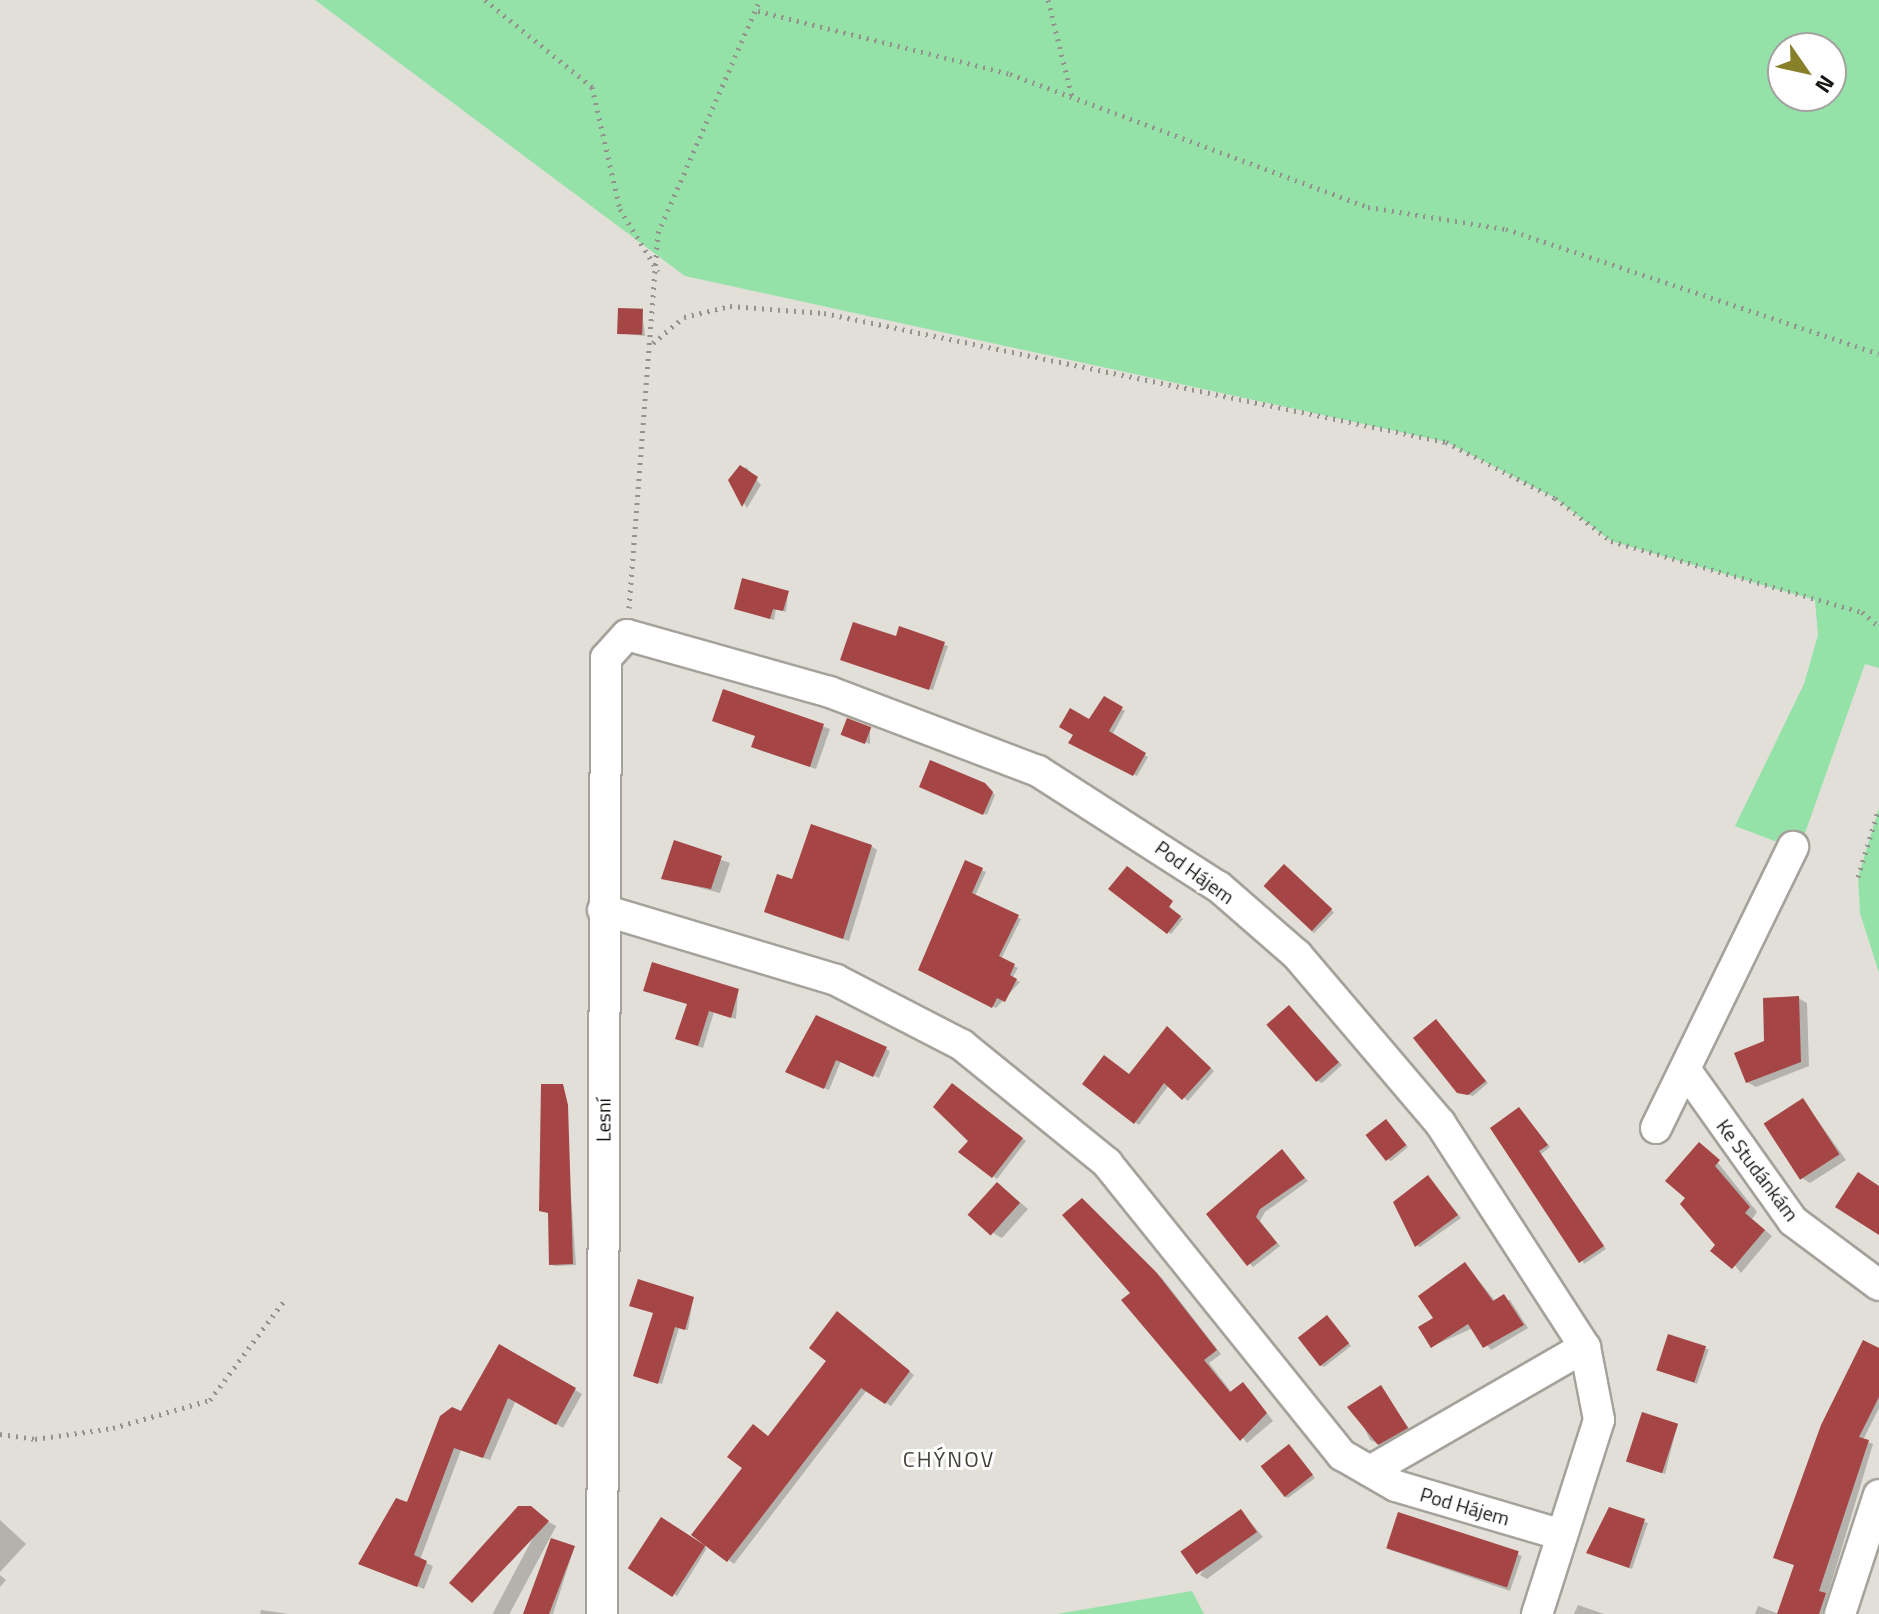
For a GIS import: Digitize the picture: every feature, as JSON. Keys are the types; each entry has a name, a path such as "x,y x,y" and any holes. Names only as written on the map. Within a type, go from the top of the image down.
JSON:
{"street":[{"name":"Lesní","path":"602,1614 606,658 627,635"},
{"name":"Pod Hájem","path":"627,635 830,692 1038,771 1219,887 1297,955 1440,1123 1585,1347 1599,1420 1537,1614"},
{"path":"1656,1128 1687,1072 1793,847"},
{"name":"Pod Hájem","path":"603,910 836,980 962,1045 1107,1163 1342,1455 1370,1471 1562,1535"},
{"name":"Ke Studánkám","path":"1687,1072 1793,1221 1879,1285"},
{"path":"1370,1471 1585,1347"},
{"path":"1840,1614 1879,1495"}],"path":[{"path":"485,0 592,87 620,209 659,272"},
{"path":"627,635 659,272 658,233 758,11 760,0"},
{"path":"1048,0 1072,97"},
{"path":"758,11 1010,74 1368,207 1506,229 1879,354"},
{"path":"653,343 684,317 730,306 824,313 1446,442 1555,498 1611,541 1862,612 1879,627"},
{"path":"1858,877 1879,812"},
{"path":"0,1434 35,1439 113,1428 210,1400 286,1298"}],"green space":[{"path":"315,0 1879,0 1879,668 1865,664 1799,850 1735,826 1804,684 1818,635 1815,600 1611,541 1555,498 1446,442 685,276"},
{"path":"1879,808 1879,973 1860,913 1858,877"},
{"path":"1192,1591 1204,1614 1057,1614"}],"building":[{"path":"618,308 643,309 642,335 617,334"},
{"path":"740,465 758,477 742,507 728,480"},
{"path":"742,578 789,591 783,611 773,609 770,619 734,609"},
{"path":"853,622 896,636 899,626 945,642 929,690 840,660"},
{"path":"723,689 824,724 810,767 751,747 755,736 712,721"},
{"path":"1104,696 1123,707 1109,731 1146,753 1133,776 1068,743 1073,735 1059,727 1070,708 1089,719"},
{"path":"847,718 871,727 865,744 841,735"},
{"path":"930,760 985,783 993,792 983,815 919,787"},
{"path":"811,824 872,845 843,939 764,912 777,874 792,879"},
{"path":"674,840 722,856 711,889 661,879"},
{"path":"965,860 983,868 972,893 1019,915 999,956 1015,964 1010,975 1017,979 1005,1002 997,998 992,1008 918,970"},
{"path":"1284,864 1332,909 1312,931 1264,886"},
{"path":"1127,866 1173,901 1169,907 1181,916 1167,934 1108,889"},
{"path":"652,962 739,989 731,1018 709,1011 698,1046 675,1039 687,1004 643,991"},
{"path":"1799,996 1801,1062 1746,1083 1734,1053 1764,1041 1763,998"},
{"path":"1289,1005 1339,1062 1316,1082 1266,1025"},
{"path":"816,1015 887,1047 873,1077 836,1060 824,1089 785,1072"},
{"path":"1436,1019 1486,1081 1468,1095 1457,1093 1413,1038"},
{"path":"1167,1026 1211,1068 1182,1100 1164,1083 1134,1124 1082,1084 1104,1055 1129,1074"},
{"path":"952,1083 1023,1138 992,1178 958,1152 968,1141 933,1107"},
{"path":"541,1084 563,1084 568,1105 573,1264 549,1265 548,1213 539,1211"},
{"path":"1803,1098 1839,1154 1800,1180 1764,1124"},
{"path":"1519,1107 1548,1145 1539,1151 1604,1246 1579,1263 1490,1128"},
{"path":"1386,1119 1406,1145 1386,1161 1366,1135"},
{"path":"1699,1142 1720,1160 1715,1166 1750,1207 1745,1213 1765,1230 1732,1269 1710,1251 1715,1245 1680,1204 1685,1198 1665,1181"},
{"path":"1282,1149 1305,1178 1260,1209 1256,1217 1277,1243 1247,1266 1206,1214"},
{"path":"1858,1172 1879,1186 1879,1235 1835,1207"},
{"path":"1428,1175 1458,1215 1415,1247 1393,1202"},
{"path":"997,1182 1020,1203 991,1235 968,1215"},
{"path":"1082,1198 1156,1272 1217,1350 1204,1360 1230,1392 1243,1382 1267,1413 1240,1441 1121,1300 1130,1293 1062,1215"},
{"path":"1465,1262 1493,1301 1504,1294 1524,1325 1483,1348 1468,1324 1431,1348 1418,1327 1433,1318 1418,1296"},
{"path":"638,1279 694,1297 685,1330 675,1327 658,1384 633,1376 653,1313 629,1306"},
{"path":"837,1311 910,1371 885,1404 861,1388 727,1562 691,1535 742,1468 727,1457 753,1424 768,1436 826,1361 809,1348"},
{"path":"1327,1315 1349,1343 1320,1366 1298,1338"},
{"path":"1668,1334 1706,1346 1694,1383 1656,1370"},
{"path":"1863,1340 1879,1348 1879,1397 1859,1437 1869,1440 1819,1591 1826,1593 1819,1614 1777,1614 1794,1565 1773,1558 1821,1425"},
{"path":"499,1344 576,1388 556,1425 508,1398 483,1458 454,1448 414,1555 427,1561 417,1587 358,1564 396,1498 407,1502 440,1416 452,1407 461,1411"},
{"path":"1381,1385 1408,1428 1378,1445 1347,1407"},
{"path":"1642,1412 1678,1424 1662,1473 1626,1461"},
{"path":"1289,1444 1313,1475 1285,1497 1261,1466"},
{"path":"518,1506 531,1506 549,1521 472,1603 449,1583"},
{"path":"1609,1507 1645,1519 1629,1568 1586,1553"},
{"path":"1241,1509 1257,1532 1196,1574 1180,1551"},
{"path":"1398,1512 1519,1551 1507,1587 1386,1548"},
{"path":"661,1517 705,1546 672,1597 628,1568"},
{"path":"551,1538 575,1546 549,1614 523,1614"}],"district":[{"name":"CHÝNOV","path":"949,1460"}]}
